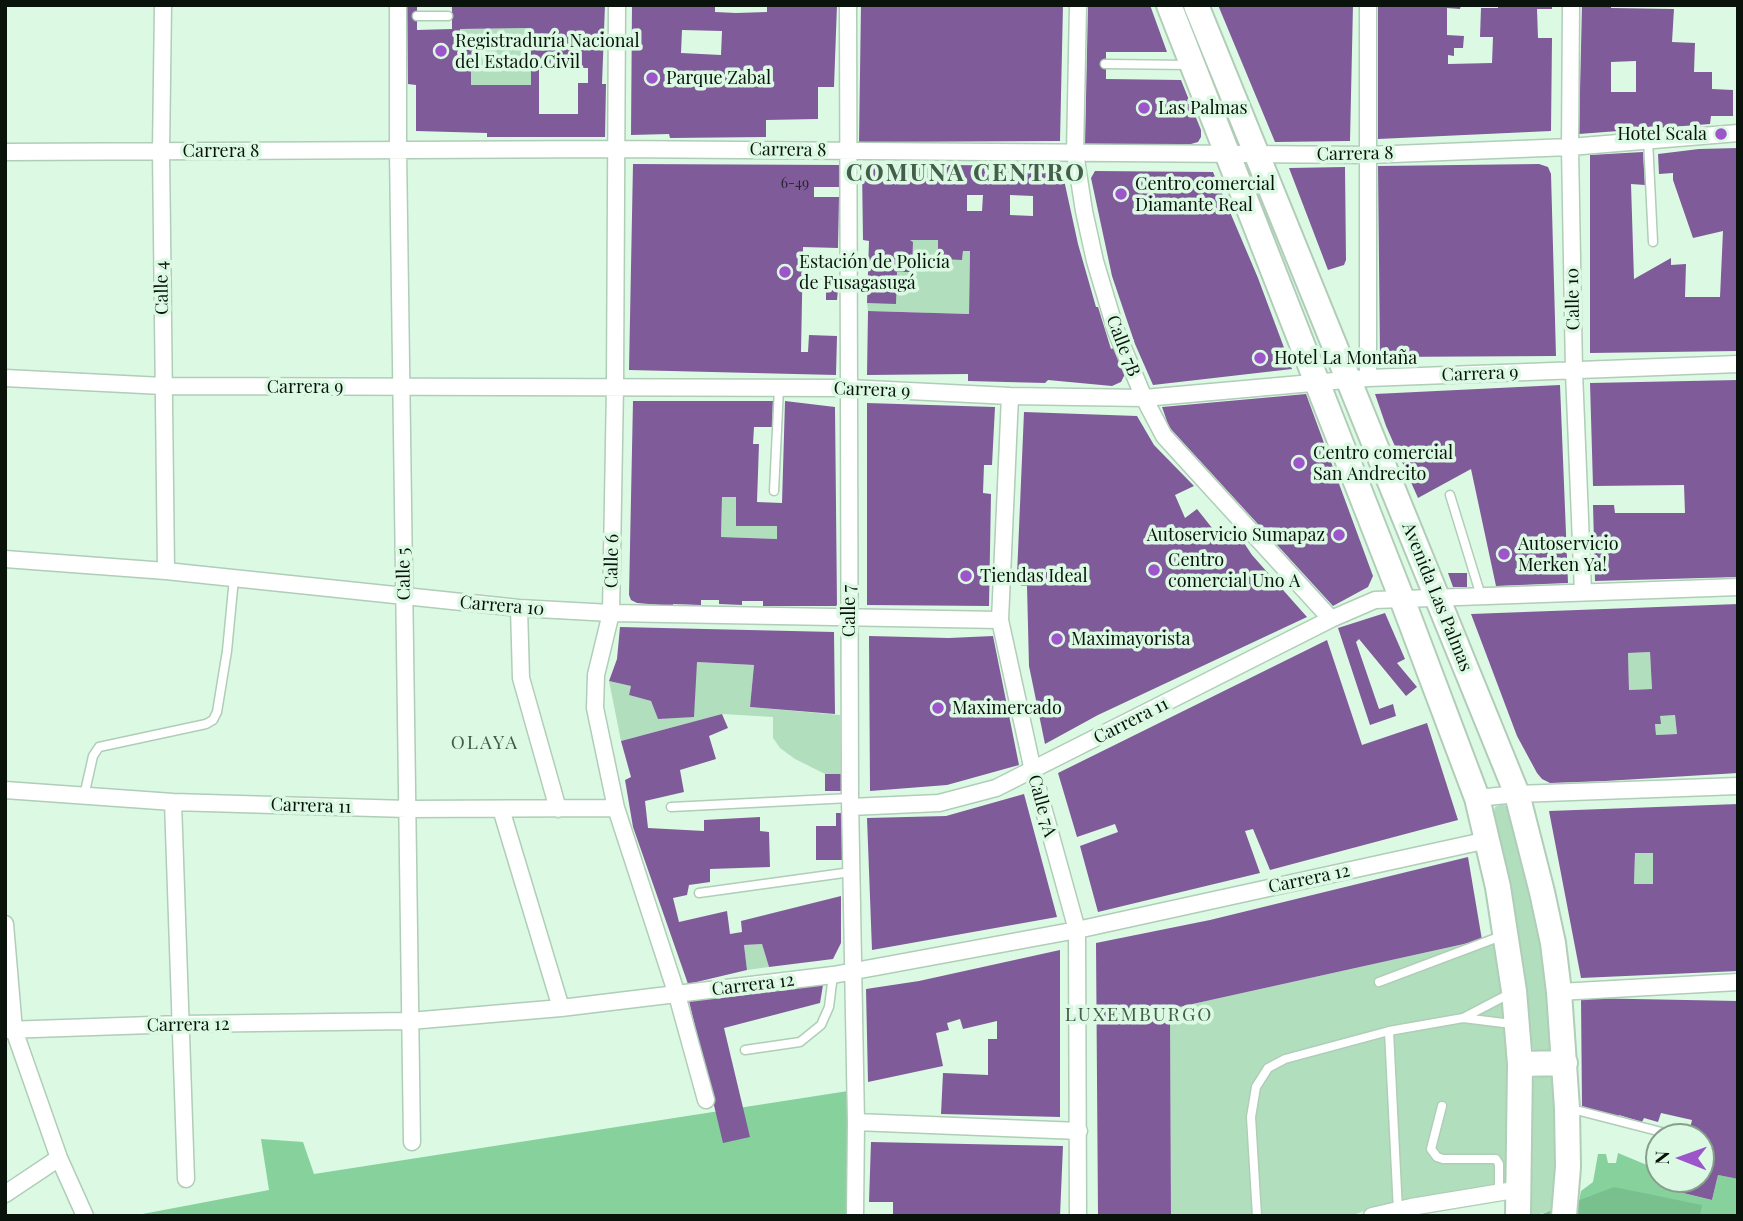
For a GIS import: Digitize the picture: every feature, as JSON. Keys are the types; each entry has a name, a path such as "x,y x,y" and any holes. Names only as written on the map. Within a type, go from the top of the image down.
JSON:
{"main road":[{"name":"Avenida Las Palmas","path":"1169,5 1402,598 1477,798 1488,840 1514,991 1520,1064 1510,1190 1518,1216"},
{"name":"Avenida Las Palmas","path":"1196,5 1257,155 1358,378 1437,597 1517,794 1553,943 1559,992 1567,1108 1568,1167 1564,1216"},
{"path":"1520,1064 1565,1063"}],"street":[{"name":"Calle 4","path":"163,5 160,151 166,571"},
{"name":"Calle 6","path":"617,5 611,613 596,675 595,708 616,808 677,995 706,1100"},
{"name":"Calle 7","path":"848,5 850,803 856,1122 855,1216"},
{"name":"Calle 7B","path":"1078,5 1082,63 1075,153 1095,261 1116,331 1144,398 1164,436 1331,619"},
{"path":"1358,378 1368,155 1368,5"},
{"name":"Calle 10","path":"1571,5 1570,146 1574,372 1583,592"},
{"name":"Calle 5","path":"402,12 398,150 412,1142"},
{"name":"Carrera 8","path":"5,152 615,149 1368,155 1570,146 1738,133"},
{"name":"Carrera 9","path":"5,378 163,386 848,388 1010,396 1144,398 1358,378 1738,364"},
{"name":"Calle 7A","path":"1010,396 1000,620 1032,771 1077,930 1078,1216"},
{"name":"Carrera 10","path":"5,559 166,571 519,608 611,613 1000,620"},
{"path":"1402,598 1738,587"},
{"name":"Carrera 11","path":"850,803 939,803 996,788 1331,619 1375,600 1402,598"},
{"path":"519,608 521,678 558,809"},
{"path":"1477,798 1517,794 1738,786"},
{"name":"Carrera 11","path":"5,790 173,802 407,809 616,808"},
{"path":"173,802 186,1178"},
{"path":"501,809 561,1008"},
{"name":"Carrera 12","path":"10,1030 181,1024 410,1021 561,1008 833,975 1077,930 1488,840"},
{"path":"5,924 10,1030 85,1216"},
{"path":"1559,992 1738,982"},
{"path":"856,1122 1079,1131"},
{"path":"5,1194 60,1158"},
{"path":"1372,1216 1510,1190"}],"lane":[{"path":"417,16 448,16"},
{"path":"1105,64 1192,65"},
{"path":"1648,140 1653,242"},
{"path":"811,284 848,283"},
{"path":"774,491 779,388"},
{"path":"1450,495 1481,596"},
{"path":"84,796 93,756 99,747 206,724 213,720 217,712 227,651 234,578"},
{"name":"Carrera 11","path":"671,807 850,803"},
{"path":"699,893 851,872"},
{"path":"1379,982 1506,934"},
{"path":"745,1050 800,1042 821,1025 829,1007 833,975"},
{"path":"1463,1018 1514,991"},
{"path":"1257,1216 1251,1117 1255,1087 1268,1068 1285,1059 1390,1031 1463,1018 1517,1024"},
{"path":"1390,1031 1399,1212"},
{"path":"1442,1106 1431,1149 1437,1157 1443,1160 1496,1159 1510,1190"},
{"path":"1567,1108 1645,1128"}],"shaded area":[{"path":"531,28 531,85 471,85 471,65 475,65 474,36 460,36 460,29"},
{"path":"910,240 938,240 938,259 962,260 963,251 970,251 969,314 868,311 867,303 897,272 912,272 913,242"},
{"path":"722,497 736,497 736,525 777,526 777,539 721,537"},
{"path":"1650,652 1652,689 1629,690 1628,653"},
{"path":"697,662 754,665 750,707 840,715 841,774 825,774 780,748 773,738 773,717 722,714 621,741 609,681 631,686 629,695 651,701 658,719"},
{"path":"1675,715 1677,734 1656,735 1655,724 1660,723 1660,716"},
{"path":"1502,804 1508,807 1531,895 1548,993 1553,1049 1550,1053 1537,1055 1530,1044 1530,1024 1518,932 1493,815 1495,807"},
{"path":"1635,853 1653,853 1653,884 1634,884"},
{"path":"1482,940 1496,942 1509,1065 1509,1183 1391,1203 1349,1216 1171,1216 1170,1009"},
{"path":"762,944 769,967 747,970 744,945"},
{"path":"1538,1074 1551,1074 1555,1085 1556,1167 1553,1211 1530,1216 1531,1093 1532,1080"},
{"path":"848,1091 847,1216 132,1216 269,1190 261,1139 303,1142 314,1174"},
{"path":"1618,1153 1645,1164 1645,1193 1683,1193 1712,1200 1718,1175 1738,1179 1738,1216 1576,1216 1581,1191 1593,1182 1598,1154 1606,1154 1608,1163 1616,1163"},
{"path":"1614,1187 1702,1205 1700,1216 1537,1216"}],"building":[{"path":"407,5 417,5 417,30 452,29 452,5 605,5 602,84 606,84 605,137 487,137 487,133 416,131 416,85 408,84","holes":["531,28 531,85 471,85 471,65 475,65 474,36 460,36 460,29","539,68 588,68 588,83 578,83 578,114 539,114"]},
{"path":"632,5 715,5 715,12 736,13 767,12 767,5 837,5 834,87 818,87 818,119 766,120 766,137 670,138 669,134 631,135","holes":["682,30 722,31 721,55 681,53"]},
{"path":"861,5 1063,5 1060,141 859,142"},
{"path":"1088,5 1150,5 1167,52 1106,52 1106,79 1181,80 1201,130 1198,142 1085,144"},
{"path":"1218,5 1353,5 1350,141 1275,142"},
{"path":"1378,5 1461,5 1460,9 1447,8 1447,35 1464,36 1463,48 1454,48 1454,56 1448,55 1448,64 1492,63 1493,37 1480,37 1481,8 1498,8 1498,5 1552,5 1552,9 1537,9 1538,38 1552,38 1551,131 1378,139"},
{"path":"1582,5 1674,9 1672,42 1695,43 1694,72 1712,72 1712,89 1733,90 1733,116 1711,116 1710,124 1579,134","holes":["1636,61 1636,92 1611,92 1611,62"]},
{"path":"1738,148 1738,351 1590,353 1590,155 1643,152 1645,185 1631,184 1634,279 1671,258 1671,265 1686,264 1685,297 1720,297 1723,231 1693,238 1673,173 1659,174 1658,154"},
{"path":"633,164 840,165 839,187 814,187 814,197 839,197 838,248 803,247 801,352 808,352 809,335 837,336 836,375 629,370"},
{"path":"1539,164 1548,167 1551,174 1556,356 1380,357 1378,166"},
{"path":"864,166 1061,166 1078,244 1096,307 1111,349 1114,348 1124,372 1121,382 1112,386 1048,380 1045,383 968,381 968,374 867,375 868,311 969,314 970,251 963,251 962,260 938,259 938,240 910,240 913,242 912,272 897,272 896,304 867,303 869,241 863,240","holes":["967,195 983,195 982,211 967,211","1010,195 1033,196 1033,216 1010,215"]},
{"path":"1345,167 1346,260 1344,265 1328,270 1289,168"},
{"path":"1095,171 1213,172 1258,278 1292,369 1153,385 1135,344 1112,276 1091,178"},
{"name":"Estación de Policía de Fusagasugá","path":"826,289 838,290 837,300 826,300"},
{"path":"1738,380 1738,577 1595,581 1593,505 1614,505 1615,513 1685,513 1684,485 1593,486 1590,383"},
{"path":"1560,385 1568,583 1496,586 1471,469 1418,498 1375,394"},
{"path":"1306,394 1373,576 1368,587 1333,606 1169,427 1162,407"},
{"path":"633,401 773,401 772,427 754,427 753,444 759,444 757,502 782,503 785,401 835,407 837,606 763,606 763,601 742,601 742,605 719,604 719,600 701,600 701,605 673,606 637,603 631,600","holes":["722,497 736,497 736,526 777,526 777,539 721,537"]},
{"path":"867,403 995,407 992,465 984,465 983,493 991,494 989,606 867,605"},
{"path":"1024,412 1137,416 1154,445 1194,486 1175,495 1185,518 1197,509 1224,543 1236,531 1252,555 1307,617 1098,715 1045,744 1029,666 1027,586 1021,586 1022,574 1017,575"},
{"path":"1448,573 1467,573 1467,587 1453,587"},
{"path":"1738,604 1738,773 1550,783 1542,779 1517,736 1471,614","holes":["1650,652 1652,689 1629,690 1628,653","1675,715 1677,734 1656,735 1655,724 1661,724 1660,716"]},
{"path":"1385,613 1405,659 1397,663 1417,687 1406,696 1359,639 1356,642 1379,709 1393,704 1396,716 1370,725 1338,628"},
{"path":"620,627 834,632 835,714 750,707 754,665 697,662 694,717 658,719 651,701 629,695 631,686 609,681 617,659"},
{"path":"869,636 993,636 1019,765 947,785 870,791"},
{"path":"1327,640 1362,745 1427,723 1458,820 1270,870 1253,829 1245,831 1260,873 1098,912 1080,846 1118,832 1115,824 1077,837 1058,773"},
{"path":"722,714 728,728 709,736 716,759 680,770 684,792 645,801 648,828 704,831 704,820 760,817 760,831 769,832 770,867 710,869 710,882 689,885 687,895 673,898 679,922 727,911 730,934 742,932 741,921 841,896 841,943 833,959 769,967 762,944 744,945 747,970 688,984 633,827 625,780 631,777 621,741"},
{"path":"825,774 841,774 841,791 825,791"},
{"path":"1024,794 1057,917 872,950 867,818 946,816"},
{"path":"1738,804 1738,971 1581,978 1549,811","holes":["1635,853 1653,853 1653,884 1634,884"]},
{"path":"836,813 844,813 843,860 816,860 816,826 836,826"},
{"path":"1468,857 1482,940 1170,1009 1171,1216 1098,1216 1096,943 1210,920"},
{"path":"1060,950 1060,1117 941,1114 943,1073 988,1075 988,1039 997,1039 997,1021 963,1029 960,1019 947,1023 949,1030 936,1033 943,1066 868,1082 866,989 919,981"},
{"path":"823,985 820,1003 724,1028 750,1137 723,1143 689,1001"},
{"path":"1581,998 1738,1001 1738,1179 1718,1175 1715,1188 1715,1123 1691,1123 1692,1120 1661,1113 1658,1122 1644,1118 1642,1122 1619,1115 1619,1119 1582,1106"},
{"path":"871,1142 1063,1146 1060,1216 893,1216 893,1202 869,1202"},
{"path":"1683,1193 1714,1193 1712,1200"}],"place":[{"name":"Registraduría Nacional del Estado Civil","path":"441,51"},
{"name":"Parque Zabal","path":"652,78"},
{"name":"Las Palmas","path":"1144,108"},
{"name":"Hotel Scala","path":"1721,134"},
{"name":"Centro comercial Diamante Real","path":"1121,194"},
{"name":"Estación de Policía de Fusagasugá","path":"785,272"},
{"name":"Hotel La Montaña","path":"1260,358"},
{"name":"Centro comercial San Andrecito","path":"1299,463"},
{"name":"Autoservicio Sumapaz","path":"1339,535"},
{"name":"Autoservicio Merken Ya!","path":"1504,554"},
{"name":"Centro comercial Uno A","path":"1154,570"},
{"name":"Tiendas Ideal","path":"966,576"},
{"name":"Maximayorista","path":"1057,639"},
{"name":"Maximercado","path":"938,708"}],"district":[{"name":"COMUNA CENTRO","path":"966,174"},
{"name":"OLAYA","path":"485,743"},
{"name":"LUXEMBURGO","path":"1139,1015"}]}
